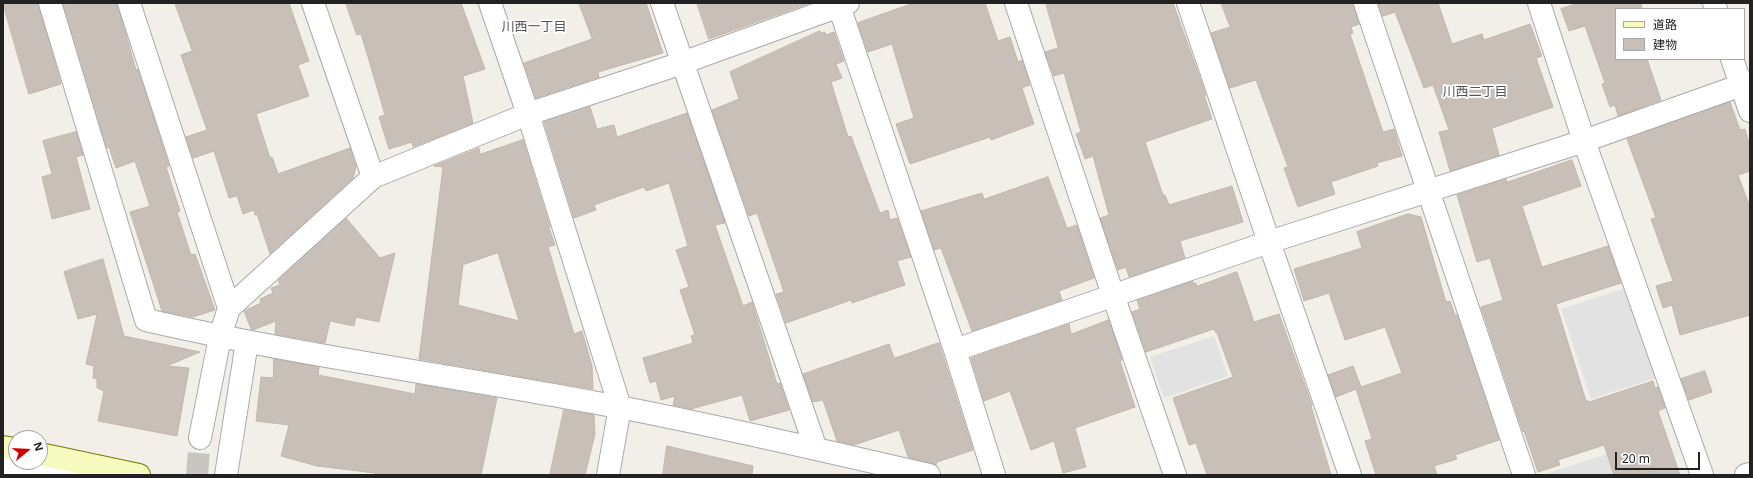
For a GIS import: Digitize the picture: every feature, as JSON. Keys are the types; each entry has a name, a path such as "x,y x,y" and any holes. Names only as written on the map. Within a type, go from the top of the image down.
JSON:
{"main road":[{"path":"48,456 139,475"}],"street":[{"path":"50,3 146,320 247,342 620,407 929,475"},
{"path":"129,3 229,308"},
{"path":"313,3 373,176"},
{"path":"490,3 528,114 620,407 608,475"},
{"path":"662,3 816,449"},
{"path":"1016,3 1112,295 1175,475"},
{"path":"1188,3 1350,475"},
{"path":"1365,3 1524,475"},
{"path":"1538,3 1584,141 1702,475"},
{"path":"200,438 220,337 229,308 373,176 528,114 682,63 842,4 955,350 994,475"},
{"path":"1733,60 1745,83 1750,111"},
{"path":"955,350 1269,242 1427,190 1584,141 1745,83"},
{"path":"226,475 247,342"},
{"path":"3,463 68,469 79,462"},
{"path":"1746,475 1750,474"}],"shaded area":[{"path":"1626,288 1656,378 1591,399 1561,309"},
{"path":"1214,336 1228,376 1164,398 1150,357"},
{"path":"1607,454 1614,475 1543,475"}],"building":[{"path":"3,3 38,3 61,84 29,94"},
{"path":"63,3 117,3 136,70 138,69 169,166 166,167 180,211 177,212 191,255 195,254 215,310 193,317 162,311 130,212 150,206 135,161 116,168 109,147 107,148"},
{"path":"175,3 289,3 309,61 298,65 309,96 256,114 270,158 272,157 278,174 350,148 356,167 353,178 270,254 257,214 255,215 254,210 243,214 237,196 229,198 214,151 193,158 186,137 207,130 181,55 192,51"},
{"path":"346,3 461,3 485,69 463,76 473,123 413,147 412,142 389,149 379,117 385,115 368,57 361,34 357,35"},
{"path":"579,3 646,3 663,53 598,72 599,77 536,98 524,63 592,39"},
{"path":"697,3 810,3 709,39"},
{"path":"914,3 985,3 998,41 1010,37 1018,62 1022,60 1030,85 1022,88 1034,124 991,140 990,137 910,164 896,124 914,118 892,44 868,52 858,23"},
{"path":"1046,3 1173,3 1206,95 1204,95 1212,119 1145,142 1163,195 1165,195 1169,205 1232,186 1243,222 1180,241 1185,258 1129,277 1126,267 1118,270 1100,218 1109,215 1093,156 1085,159 1076,134 1081,132 1064,73 1054,76 1045,52 1058,48"},
{"path":"1221,3 1353,3 1359,24 1351,27 1353,33 1350,34 1383,132 1394,129 1402,156 1377,163 1378,166 1331,182 1335,194 1298,207 1284,168 1288,167 1256,80 1230,88 1211,33 1230,27"},
{"path":"1378,3 1438,3 1452,44 1482,34 1484,40 1530,24 1542,56 1536,58 1553,107 1492,128 1499,155 1450,171 1439,132 1449,130 1433,85 1424,88 1395,12 1383,16"},
{"path":"1578,3 1641,3 1642,8 1615,8 1615,60 1647,60 1661,100 1618,116 1615,105 1610,107 1602,84 1605,83 1585,26 1569,31 1561,9"},
{"path":"820,31 821,33 825,32 826,35 834,32 844,61 836,64 842,78 831,82 848,137 851,136 880,213 888,210 890,220 897,218 911,257 897,261 905,285 852,303 851,300 786,323 776,294 784,292 757,213 749,216 712,110 739,99 730,72"},
{"path":"1730,102 1740,130 1745,129 1750,146 1750,171 1738,175 1750,207 1750,315 1680,335 1672,305 1663,308 1656,286 1673,281 1651,219 1656,218 1627,139"},
{"path":"590,107 597,129 614,125 617,137 687,113 725,223 715,225 743,306 752,302 777,384 780,383 789,410 750,421 742,395 691,409 673,405 675,396 661,400 656,381 650,383 643,358 693,343 691,336 695,335 680,290 689,287 676,250 688,246 669,183 646,191 644,187 594,205 596,210 574,218 544,122"},
{"path":"76,132 83,155 76,157 90,209 52,219 42,177 52,174 43,141"},
{"path":"523,140 555,245 548,247 574,334 582,331 592,366 593,389 419,359 443,167 434,166 479,148 480,154","holes":["498,253 519,321 458,305 463,265"]},
{"path":"1572,160 1581,186 1522,206 1542,267 1608,246 1621,283 1556,304 1586,401 1589,402 1653,381 1655,388 1658,387 1665,408 1658,411 1680,475 1614,475 1604,445 1558,460 1560,465 1538,472 1524,431 1523,432 1481,307 1503,300 1490,258 1477,262 1457,195 1506,179 1507,182"},
{"path":"1048,177 1067,228 1077,225 1094,278 1059,291 1062,300 972,331 941,248 934,250 921,211 982,193 984,199"},
{"path":"1408,214 1421,217 1446,302 1450,301 1455,315 1457,315 1499,440 1455,455 1457,459 1434,466 1437,475 1376,475 1365,441 1372,439 1356,389 1336,397 1328,375 1353,366 1361,387 1402,373 1385,327 1345,340 1329,293 1304,301 1294,269 1362,248 1357,232"},
{"path":"346,218 380,258 395,253 379,322 356,317 354,326 330,321 325,343 275,334 276,321 253,330 251,329 244,311 261,303 260,299 273,293 271,288 280,285 278,280"},
{"path":"103,259 124,336 200,352 167,366 189,368 177,436 98,421 104,391 97,388 97,379 93,378 94,366 86,364 97,314 78,319 64,272"},
{"path":"1237,272 1254,322 1279,314 1312,405 1311,406 1331,475 1207,475 1196,443 1189,445 1173,398 1233,377 1217,333 1214,329 1146,352 1132,312 1140,309 1137,300 1193,281 1193,284 1196,283 1197,286"},
{"path":"1109,320 1122,360 1120,361 1135,407 1075,428 1086,467 1063,473 1054,441 1031,450 1010,391 984,401 971,358 1069,324 1071,334"},
{"path":"939,343 973,450 937,462 936,465 908,457 899,430 854,445 837,441 823,400 813,402 803,374 889,344 894,358"},
{"path":"274,359 319,367 318,375 415,394 416,384 497,398 481,475 374,475 375,473 317,466 281,456 289,425 256,421 261,377 273,378"},
{"path":"1705,371 1712,392 1689,400 1681,379"},
{"path":"564,410 594,415 595,434 585,475 550,475"},
{"path":"667,446 753,466 752,475 663,475"}],"tunnel":[{"path":"197,475 200,438"}],"district":[{"name":"川西一丁目","path":"534,27"},
{"name":"川西二丁目","path":"1475,92"}]}
